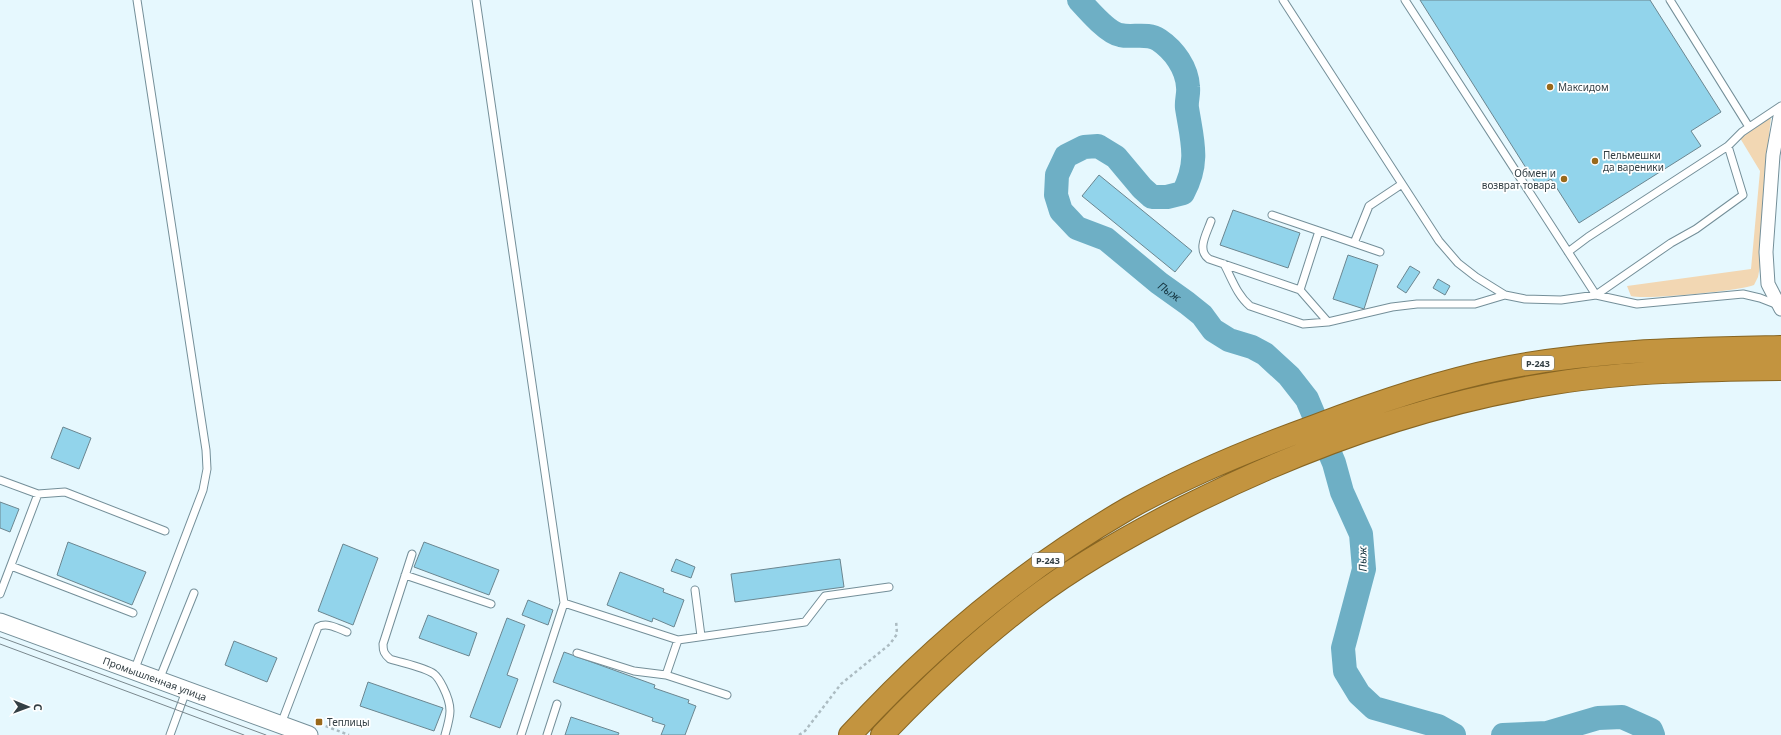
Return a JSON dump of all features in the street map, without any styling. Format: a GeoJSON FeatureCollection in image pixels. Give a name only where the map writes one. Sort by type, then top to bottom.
{"type":"FeatureCollection","features":[{"type":"Feature","properties":{"kind":"highway","name":"Р-243"},"geometry":{"type":"LineString","coordinates":[[850,735],[885,697],[965,623],[1068,545],[1130,508],[1211,467],[1365,407],[1438,384],[1501,369],[1555,360],[1611,354],[1781,347]]}},
{"type":"Feature","properties":{"kind":"highway","name":"Р-243"},"geometry":{"type":"LineString","coordinates":[[882,735],[908,707],[974,646],[1032,599],[1140,530],[1241,478],[1290,458],[1373,428],[1444,406],[1504,392],[1558,382],[1613,376],[1716,370],[1781,369]]}},
{"type":"Feature","properties":{"kind":"street"},"geometry":{"type":"LineString","coordinates":[[1780,307],[1768,284],[1766,252],[1773,155],[1781,111]]}},
{"type":"Feature","properties":{"kind":"street","name":"Промышленная улица"},"geometry":{"type":"LineString","coordinates":[[0,622],[310,735]]}},
{"type":"Feature","properties":{"kind":"lane"},"geometry":{"type":"LineString","coordinates":[[134,671],[204,490],[207,469],[206,450],[137,0]]}},
{"type":"Feature","properties":{"kind":"lane"},"geometry":{"type":"LineString","coordinates":[[476,0],[564,602],[521,735]]}},
{"type":"Feature","properties":{"kind":"lane"},"geometry":{"type":"LineString","coordinates":[[1283,0],[1439,241],[1458,263],[1476,277],[1505,295],[1525,299],[1561,300],[1596,295],[1637,304],[1742,294],[1760,298],[1780,307]]}},
{"type":"Feature","properties":{"kind":"lane"},"geometry":{"type":"LineString","coordinates":[[1670,0],[1749,127]]}},
{"type":"Feature","properties":{"kind":"lane"},"geometry":{"type":"LineString","coordinates":[[1408,1],[1596,295]]}},
{"type":"Feature","properties":{"kind":"lane"},"geometry":{"type":"LineString","coordinates":[[1568,252],[1588,237],[1728,146],[1749,127],[1781,106]]}},
{"type":"Feature","properties":{"kind":"lane"},"geometry":{"type":"LineString","coordinates":[[1596,295],[1671,243],[1696,229],[1743,195],[1728,146]]}},
{"type":"Feature","properties":{"kind":"lane"},"geometry":{"type":"LineString","coordinates":[[1354,243],[1362,219],[1369,206],[1402,184]]}},
{"type":"Feature","properties":{"kind":"lane"},"geometry":{"type":"LineString","coordinates":[[1272,215],[1380,252]]}},
{"type":"Feature","properties":{"kind":"lane"},"geometry":{"type":"LineString","coordinates":[[1210,221],[1202,251],[1204,256],[1300,290],[1328,322]]}},
{"type":"Feature","properties":{"kind":"lane"},"geometry":{"type":"LineString","coordinates":[[1300,290],[1319,231]]}},
{"type":"Feature","properties":{"kind":"lane"},"geometry":{"type":"LineString","coordinates":[[1224,264],[1238,292],[1243,300],[1250,306],[1303,324],[1328,322],[1392,307],[1417,304],[1475,304],[1505,295]]}},
{"type":"Feature","properties":{"kind":"lane"},"geometry":{"type":"LineString","coordinates":[[0,480],[38,494],[65,492],[165,531]]}},
{"type":"Feature","properties":{"kind":"lane"},"geometry":{"type":"LineString","coordinates":[[0,594],[38,494]]}},
{"type":"Feature","properties":{"kind":"lane"},"geometry":{"type":"LineString","coordinates":[[412,554],[383,644],[383,650],[385,655],[390,659],[429,672],[440,680],[451,704],[450,720],[444,735]]}},
{"type":"Feature","properties":{"kind":"lane"},"geometry":{"type":"LineString","coordinates":[[11,566],[133,613]]}},
{"type":"Feature","properties":{"kind":"lane"},"geometry":{"type":"LineString","coordinates":[[405,575],[491,604]]}},
{"type":"Feature","properties":{"kind":"lane"},"geometry":{"type":"LineString","coordinates":[[564,602],[678,640],[805,622],[825,596],[889,587]]}},
{"type":"Feature","properties":{"kind":"lane"},"geometry":{"type":"LineString","coordinates":[[695,590],[701,636]]}},
{"type":"Feature","properties":{"kind":"lane"},"geometry":{"type":"LineString","coordinates":[[159,680],[194,594]]}},
{"type":"Feature","properties":{"kind":"lane"},"geometry":{"type":"LineString","coordinates":[[281,724],[318,627],[322,625],[329,625],[347,632]]}},
{"type":"Feature","properties":{"kind":"lane"},"geometry":{"type":"LineString","coordinates":[[666,675],[678,640]]}},
{"type":"Feature","properties":{"kind":"lane"},"geometry":{"type":"LineString","coordinates":[[577,653],[634,671],[666,675],[727,695]]}},
{"type":"Feature","properties":{"kind":"lane"},"geometry":{"type":"LineString","coordinates":[[170,735],[186,691]]}},
{"type":"Feature","properties":{"kind":"lane"},"geometry":{"type":"LineString","coordinates":[[547,735],[557,704]]}},
{"type":"Feature","properties":{"kind":"path"},"geometry":{"type":"LineString","coordinates":[[799,735],[805,731],[841,684],[890,644],[896,634],[896,620]]}},
{"type":"Feature","properties":{"kind":"shaded area"},"geometry":{"type":"Polygon","coordinates":[[[1771,117],[1763,192],[1760,266],[1758,277],[1754,285],[1731,290],[1692,294],[1654,297],[1631,296],[1627,286],[1751,269],[1760,171],[1740,138],[1771,117]]]}},
{"type":"Feature","properties":{"kind":"building"},"geometry":{"type":"Polygon","coordinates":[[[1420,0],[1650,0],[1721,112],[1691,131],[1701,146],[1579,223],[1551,179],[1538,187],[1420,0]]]}},
{"type":"Feature","properties":{"kind":"building"},"geometry":{"type":"Polygon","coordinates":[[[1099,175],[1192,251],[1175,272],[1082,196],[1099,175]]]}},
{"type":"Feature","properties":{"kind":"building"},"geometry":{"type":"Polygon","coordinates":[[[1233,210],[1300,233],[1288,268],[1220,245],[1233,210]]]}},
{"type":"Feature","properties":{"kind":"building"},"geometry":{"type":"Polygon","coordinates":[[[1348,255],[1378,265],[1364,309],[1333,299],[1348,255]]]}},
{"type":"Feature","properties":{"kind":"building"},"geometry":{"type":"Polygon","coordinates":[[[1410,266],[1420,272],[1406,293],[1397,287],[1410,266]]]}},
{"type":"Feature","properties":{"kind":"building"},"geometry":{"type":"Polygon","coordinates":[[[1438,279],[1450,286],[1445,295],[1433,288],[1438,279]]]}},
{"type":"Feature","properties":{"kind":"building"},"geometry":{"type":"Polygon","coordinates":[[[63,427],[91,438],[79,469],[51,458],[63,427]]]}},
{"type":"Feature","properties":{"kind":"building"},"geometry":{"type":"Polygon","coordinates":[[[0,502],[19,509],[10,532],[0,528],[0,502]]]}},
{"type":"Feature","properties":{"kind":"building"},"geometry":{"type":"Polygon","coordinates":[[[68,542],[146,572],[132,605],[57,575],[68,542]]]}},
{"type":"Feature","properties":{"kind":"building"},"geometry":{"type":"Polygon","coordinates":[[[424,542],[499,570],[489,595],[414,567],[424,542]]]}},
{"type":"Feature","properties":{"kind":"building"},"geometry":{"type":"Polygon","coordinates":[[[343,544],[378,558],[353,625],[318,611],[343,544]]]}},
{"type":"Feature","properties":{"kind":"building"},"geometry":{"type":"Polygon","coordinates":[[[676,559],[695,567],[691,578],[671,571],[676,559]]]}},
{"type":"Feature","properties":{"kind":"building"},"geometry":{"type":"Polygon","coordinates":[[[840,559],[844,587],[735,602],[731,574],[840,559]]]}},
{"type":"Feature","properties":{"kind":"building"},"geometry":{"type":"Polygon","coordinates":[[[620,572],[664,589],[663,592],[684,600],[674,627],[653,618],[652,622],[607,605],[620,572]]]}},
{"type":"Feature","properties":{"kind":"building"},"geometry":{"type":"Polygon","coordinates":[[[528,600],[553,610],[548,625],[522,615],[528,600]]]}},
{"type":"Feature","properties":{"kind":"building"},"geometry":{"type":"Polygon","coordinates":[[[428,615],[477,633],[469,656],[419,638],[428,615]]]}},
{"type":"Feature","properties":{"kind":"building"},"geometry":{"type":"Polygon","coordinates":[[[507,618],[525,625],[507,675],[518,679],[500,728],[470,717],[507,618]]]}},
{"type":"Feature","properties":{"kind":"building"},"geometry":{"type":"Polygon","coordinates":[[[234,641],[277,658],[267,682],[225,665],[234,641]]]}},
{"type":"Feature","properties":{"kind":"building"},"geometry":{"type":"Polygon","coordinates":[[[564,652],[655,685],[654,688],[689,700],[688,703],[696,706],[685,735],[661,735],[665,725],[652,721],[653,718],[553,682],[564,652]]]}},
{"type":"Feature","properties":{"kind":"building"},"geometry":{"type":"Polygon","coordinates":[[[368,682],[443,708],[434,731],[360,706],[368,682]]]}},
{"type":"Feature","properties":{"kind":"building"},"geometry":{"type":"Polygon","coordinates":[[[571,717],[619,733],[618,735],[565,735],[571,717]]]}},
{"type":"Feature","properties":{"kind":"waterway","name":"Пыж"},"geometry":{"type":"LineString","coordinates":[[1079,0],[1098,20],[1115,33],[1125,36],[1150,36],[1165,44],[1175,54],[1182,66],[1187,80],[1187,105],[1193,161],[1192,171],[1183,193],[1167,197],[1152,197],[1142,188],[1116,157],[1098,146],[1084,147],[1066,156],[1057,175],[1056,195],[1061,211],[1077,228],[1106,239],[1159,283],[1202,315],[1213,330],[1229,340],[1252,347],[1265,354],[1289,376],[1307,399],[1334,463],[1342,492],[1361,534],[1364,569],[1343,648],[1345,671],[1359,694],[1374,708],[1438,726],[1454,735]]}},
{"type":"Feature","properties":{"kind":"waterway","name":"Пыж"},"geometry":{"type":"LineString","coordinates":[[1503,735],[1547,733],[1598,718],[1622,717],[1651,730],[1653,735]]}},
{"type":"Feature","properties":{"kind":"tram line"},"geometry":{"type":"LineString","coordinates":[[0,637],[266,735]]}},
{"type":"Feature","properties":{"kind":"tram line"},"geometry":{"type":"LineString","coordinates":[[0,644],[244,735]]}},
{"type":"Feature","properties":{"kind":"place","name":"Максидом"},"geometry":{"type":"Point","coordinates":[1550,87]}},
{"type":"Feature","properties":{"kind":"place","name":"Пельмешки да вареники"},"geometry":{"type":"Point","coordinates":[1595,161]}},
{"type":"Feature","properties":{"kind":"place","name":"Обмен и возврат товара"},"geometry":{"type":"Point","coordinates":[1564,179]}},
{"type":"Feature","properties":{"kind":"place","name":"Теплицы"},"geometry":{"type":"Point","coordinates":[319,722]}}]}
